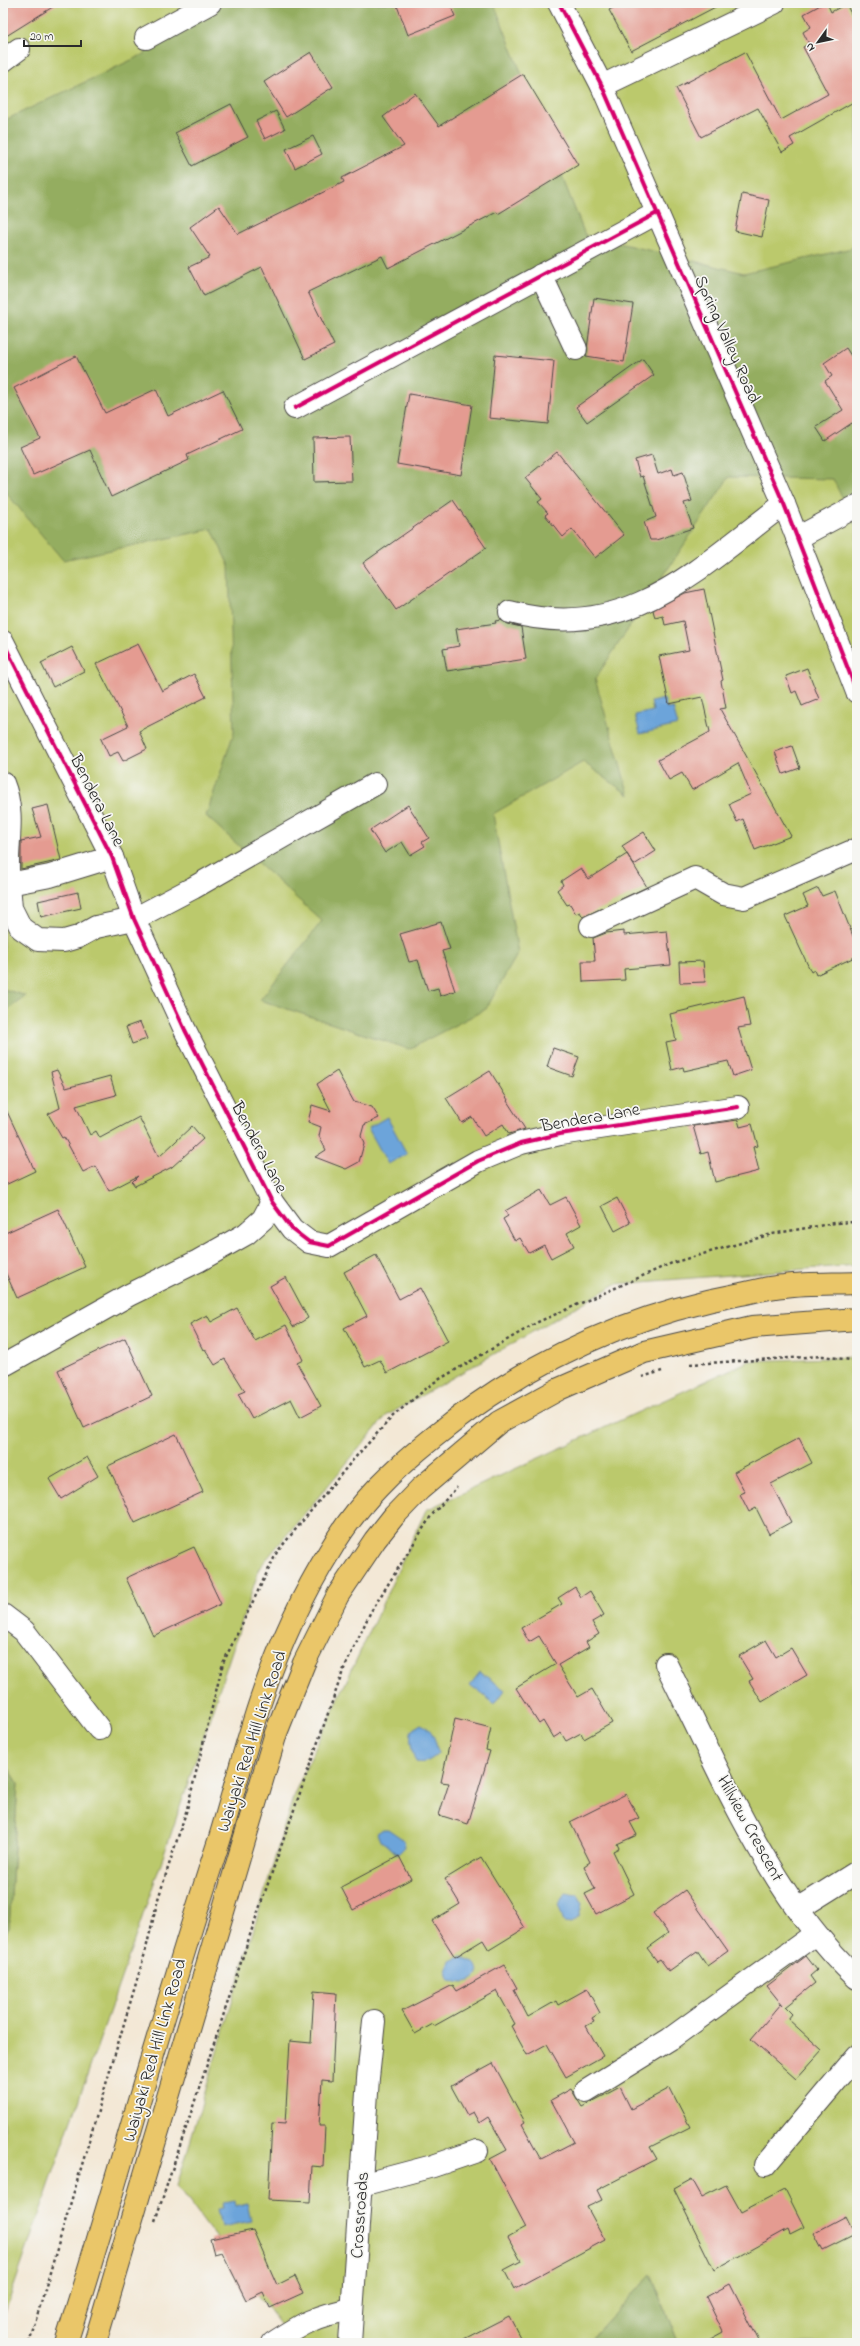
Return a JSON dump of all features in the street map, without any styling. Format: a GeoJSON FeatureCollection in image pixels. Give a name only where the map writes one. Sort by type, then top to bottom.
{"type":"FeatureCollection","features":[{"type":"Feature","properties":{"kind":"main road","name":"Waiyaki Red Hill Link Road"},"geometry":{"type":"LineString","coordinates":[[66,2343],[105,2222],[183,1950],[225,1820],[262,1695],[281,1645],[304,1598],[331,1548],[350,1521],[370,1495],[389,1476],[468,1409],[527,1372],[576,1346],[626,1324],[715,1299],[784,1286],[857,1283]]}},
{"type":"Feature","properties":{"kind":"main road","name":"Waiyaki Red Hill Link Road"},"geometry":{"type":"LineString","coordinates":[[95,2343],[276,1733],[304,1663],[332,1606],[375,1540],[394,1516],[446,1464],[500,1422],[559,1389],[644,1352],[752,1327],[857,1319]]}},
{"type":"Feature","properties":{"kind":"street"},"geometry":{"type":"LineString","coordinates":[[146,38],[210,3]]}},
{"type":"Feature","properties":{"kind":"street","name":"Spring Valley Road"},"geometry":{"type":"LineString","coordinates":[[559,3],[602,86],[784,504],[857,692]]}},
{"type":"Feature","properties":{"kind":"street"},"geometry":{"type":"LineString","coordinates":[[602,86],[774,3]]}},
{"type":"Feature","properties":{"kind":"street"},"geometry":{"type":"LineString","coordinates":[[295,408],[657,213]]}},
{"type":"Feature","properties":{"kind":"street"},"geometry":{"type":"LineString","coordinates":[[541,275],[576,349]]}},
{"type":"Feature","properties":{"kind":"street"},"geometry":{"type":"LineString","coordinates":[[510,612],[532,618],[569,620],[602,617],[624,611],[652,600],[700,567],[784,504]]}},
{"type":"Feature","properties":{"kind":"street"},"geometry":{"type":"LineString","coordinates":[[797,538],[857,506]]}},
{"type":"Feature","properties":{"kind":"street","name":"Bendera Lane"},"geometry":{"type":"LineString","coordinates":[[3,642],[112,857],[134,919],[208,1078],[272,1202],[292,1229],[309,1242],[329,1246],[478,1161],[521,1143],[560,1134],[738,1107]]}},
{"type":"Feature","properties":{"kind":"street"},"geometry":{"type":"LineString","coordinates":[[3,783],[7,793],[10,816],[11,834],[7,868],[11,908],[21,928],[38,940],[64,941],[78,937],[96,927],[134,919],[193,888],[375,784]]}},
{"type":"Feature","properties":{"kind":"street"},"geometry":{"type":"LineString","coordinates":[[591,926],[695,878],[710,885],[723,894],[744,898],[857,849]]}},
{"type":"Feature","properties":{"kind":"street"},"geometry":{"type":"LineString","coordinates":[[9,884],[50,876],[112,857]]}},
{"type":"Feature","properties":{"kind":"street"},"geometry":{"type":"LineString","coordinates":[[4,1363],[129,1294],[198,1261],[246,1234],[263,1219],[272,1202]]}},
{"type":"Feature","properties":{"kind":"street"},"geometry":{"type":"LineString","coordinates":[[3,1615],[24,1631],[100,1729]]}},
{"type":"Feature","properties":{"kind":"street","name":"Hillview Crescent"},"geometry":{"type":"LineString","coordinates":[[666,1664],[762,1856],[815,1934],[836,1959],[857,1978]]}},
{"type":"Feature","properties":{"kind":"street"},"geometry":{"type":"LineString","coordinates":[[798,1909],[857,1872]]}},
{"type":"Feature","properties":{"kind":"street"},"geometry":{"type":"LineString","coordinates":[[586,2091],[670,2039],[815,1934]]}},
{"type":"Feature","properties":{"kind":"street","name":"Crossroads"},"geometry":{"type":"LineString","coordinates":[[350,2343],[367,2086],[374,2021]]}},
{"type":"Feature","properties":{"kind":"street"},"geometry":{"type":"LineString","coordinates":[[765,2165],[857,2056]]}},
{"type":"Feature","properties":{"kind":"street"},"geometry":{"type":"LineString","coordinates":[[361,2185],[433,2166],[477,2151]]}},
{"type":"Feature","properties":{"kind":"street"},"geometry":{"type":"LineString","coordinates":[[273,2343],[306,2321],[323,2314],[352,2309]]}},
{"type":"Feature","properties":{"kind":"path"},"geometry":{"type":"LineString","coordinates":[[29,2343],[145,1953],[158,1899],[187,1809],[223,1663],[277,1552],[352,1461],[393,1416],[433,1383],[538,1322],[672,1263],[772,1234],[835,1223],[857,1222]]}},
{"type":"Feature","properties":{"kind":"path"},"geometry":{"type":"LineString","coordinates":[[688,1364],[823,1356],[857,1361]]}},
{"type":"Feature","properties":{"kind":"path"},"geometry":{"type":"LineString","coordinates":[[638,1378],[667,1369]]}},
{"type":"Feature","properties":{"kind":"path"},"geometry":{"type":"LineString","coordinates":[[154,2224],[256,1918],[343,1671],[370,1613],[427,1523],[462,1482]]}},
{"type":"Feature","properties":{"kind":"green space"},"geometry":{"type":"Polygon","coordinates":[[[3,3],[857,3],[857,1265],[616,1284],[386,1416],[260,1567],[170,1837],[3,2318],[3,1938],[9,1928],[18,1783],[3,1759],[3,1013],[26,996],[3,989],[3,3]]]}},
{"type":"Feature","properties":{"kind":"green space"},"geometry":{"type":"Polygon","coordinates":[[[188,3],[496,3],[495,6],[585,235],[744,273],[852,248],[857,244],[857,529],[833,479],[729,477],[595,679],[629,795],[583,762],[493,814],[518,953],[486,1009],[409,1049],[260,1000],[322,921],[206,816],[234,732],[229,566],[212,529],[63,560],[3,489],[3,121],[144,54],[188,3]]]}},
{"type":"Feature","properties":{"kind":"green space"},"geometry":{"type":"Polygon","coordinates":[[[3,989],[26,996],[3,1013],[3,989]]]}},
{"type":"Feature","properties":{"kind":"green space"},"geometry":{"type":"Polygon","coordinates":[[[857,1357],[857,2343],[678,2343],[651,2275],[587,2343],[294,2343],[177,2186],[294,1794],[426,1510],[749,1361],[857,1357]]]}},
{"type":"Feature","properties":{"kind":"green space"},"geometry":{"type":"Polygon","coordinates":[[[3,1759],[18,1783],[9,1928],[3,1938],[3,1759]]]}},
{"type":"Feature","properties":{"kind":"green space"},"geometry":{"type":"Polygon","coordinates":[[[651,2274],[678,2343],[587,2343],[651,2274]]]}},
{"type":"Feature","properties":{"kind":"water"},"geometry":{"type":"Polygon","coordinates":[[[664,699],[667,709],[673,708],[678,725],[640,734],[635,715],[653,711],[651,702],[664,699]]]}},
{"type":"Feature","properties":{"kind":"water"},"geometry":{"type":"Polygon","coordinates":[[[387,1117],[407,1154],[388,1164],[368,1128],[387,1117]]]}},
{"type":"Feature","properties":{"kind":"water"},"geometry":{"type":"Polygon","coordinates":[[[480,1672],[505,1690],[495,1704],[470,1685],[480,1672]]]}},
{"type":"Feature","properties":{"kind":"water"},"geometry":{"type":"Polygon","coordinates":[[[421,1724],[429,1729],[434,1736],[438,1754],[428,1761],[416,1762],[411,1746],[411,1733],[412,1730],[421,1724]]]}},
{"type":"Feature","properties":{"kind":"water"},"geometry":{"type":"Polygon","coordinates":[[[383,1829],[388,1829],[404,1840],[405,1847],[398,1854],[380,1841],[377,1833],[383,1829]]]}},
{"type":"Feature","properties":{"kind":"water"},"geometry":{"type":"Polygon","coordinates":[[[566,1893],[578,1895],[582,1904],[579,1917],[571,1923],[564,1922],[558,1904],[566,1893]]]}},
{"type":"Feature","properties":{"kind":"water"},"geometry":{"type":"Polygon","coordinates":[[[461,1957],[474,1962],[478,1970],[478,1974],[472,1980],[465,1982],[449,1980],[447,1971],[450,1961],[461,1957]]]}},
{"type":"Feature","properties":{"kind":"water"},"geometry":{"type":"Polygon","coordinates":[[[234,2201],[235,2206],[247,2203],[251,2221],[222,2227],[218,2209],[224,2208],[223,2203],[234,2201]]]}},
{"type":"Feature","properties":{"kind":"building"},"geometry":{"type":"Polygon","coordinates":[[[3,3],[59,3],[3,38],[3,3]]]}},
{"type":"Feature","properties":{"kind":"building"},"geometry":{"type":"Polygon","coordinates":[[[396,3],[449,3],[455,16],[408,35],[396,3]]]}},
{"type":"Feature","properties":{"kind":"building"},"geometry":{"type":"Polygon","coordinates":[[[623,3],[723,3],[631,51],[609,10],[623,3]]]}},
{"type":"Feature","properties":{"kind":"building"},"geometry":{"type":"Polygon","coordinates":[[[824,3],[827,3],[831,12],[846,4],[857,25],[857,100],[790,138],[794,145],[782,152],[758,108],[701,137],[676,88],[745,52],[781,120],[828,94],[803,47],[809,44],[803,32],[811,27],[804,14],[824,3]]]}},
{"type":"Feature","properties":{"kind":"building"},"geometry":{"type":"Polygon","coordinates":[[[311,52],[333,87],[286,117],[264,82],[311,52]]]}},
{"type":"Feature","properties":{"kind":"building"},"geometry":{"type":"Polygon","coordinates":[[[523,74],[578,165],[498,214],[497,212],[388,268],[382,256],[308,292],[334,345],[305,359],[262,267],[204,296],[189,267],[210,257],[190,227],[219,206],[238,234],[344,182],[342,178],[404,146],[383,117],[415,93],[439,126],[523,74]]]}},
{"type":"Feature","properties":{"kind":"building"},"geometry":{"type":"Polygon","coordinates":[[[231,104],[248,137],[192,166],[175,133],[231,104]]]}},
{"type":"Feature","properties":{"kind":"building"},"geometry":{"type":"Polygon","coordinates":[[[276,111],[285,129],[265,139],[256,121],[276,111]]]}},
{"type":"Feature","properties":{"kind":"building"},"geometry":{"type":"Polygon","coordinates":[[[313,136],[322,154],[295,168],[286,149],[313,136]]]}},
{"type":"Feature","properties":{"kind":"building"},"geometry":{"type":"Polygon","coordinates":[[[742,194],[769,200],[762,237],[735,231],[742,194]]]}},
{"type":"Feature","properties":{"kind":"building"},"geometry":{"type":"Polygon","coordinates":[[[594,298],[633,304],[624,362],[586,356],[594,298]]]}},
{"type":"Feature","properties":{"kind":"building"},"geometry":{"type":"Polygon","coordinates":[[[846,348],[857,365],[857,430],[852,423],[825,441],[816,427],[843,410],[825,381],[832,376],[824,363],[846,348]]]}},
{"type":"Feature","properties":{"kind":"building"},"geometry":{"type":"Polygon","coordinates":[[[495,355],[554,361],[548,424],[489,418],[495,355]]]}},
{"type":"Feature","properties":{"kind":"building"},"geometry":{"type":"Polygon","coordinates":[[[76,356],[105,413],[156,389],[168,416],[223,390],[242,429],[187,455],[189,460],[111,497],[90,450],[33,475],[20,447],[40,438],[14,388],[76,356]]]}},
{"type":"Feature","properties":{"kind":"building"},"geometry":{"type":"Polygon","coordinates":[[[643,359],[654,375],[587,422],[576,407],[643,359]]]}},
{"type":"Feature","properties":{"kind":"building"},"geometry":{"type":"Polygon","coordinates":[[[409,394],[472,405],[461,475],[397,464],[409,394]]]}},
{"type":"Feature","properties":{"kind":"building"},"geometry":{"type":"Polygon","coordinates":[[[350,437],[352,481],[314,482],[313,438],[350,437]]]}},
{"type":"Feature","properties":{"kind":"building"},"geometry":{"type":"Polygon","coordinates":[[[557,452],[624,535],[595,558],[572,529],[563,537],[545,515],[548,513],[538,502],[542,499],[525,478],[557,452]]]}},
{"type":"Feature","properties":{"kind":"building"},"geometry":{"type":"Polygon","coordinates":[[[652,455],[658,474],[672,469],[674,475],[683,472],[692,501],[684,503],[693,528],[656,540],[650,540],[644,522],[656,517],[643,476],[640,477],[635,460],[652,455]]]}},
{"type":"Feature","properties":{"kind":"building"},"geometry":{"type":"Polygon","coordinates":[[[453,500],[486,548],[396,610],[363,563],[453,500]]]}},
{"type":"Feature","properties":{"kind":"building"},"geometry":{"type":"Polygon","coordinates":[[[704,589],[723,680],[721,681],[726,708],[720,709],[791,836],[755,850],[743,819],[737,822],[729,804],[751,794],[738,763],[692,790],[682,773],[669,780],[658,760],[710,732],[702,697],[669,704],[659,656],[689,650],[683,621],[665,625],[663,616],[655,618],[653,610],[685,593],[704,589]]]}},
{"type":"Feature","properties":{"kind":"building"},"geometry":{"type":"Polygon","coordinates":[[[501,620],[508,624],[521,627],[526,659],[447,671],[443,649],[459,646],[456,629],[496,623],[495,621],[501,620]]]}},
{"type":"Feature","properties":{"kind":"building"},"geometry":{"type":"Polygon","coordinates":[[[138,644],[162,691],[194,674],[206,697],[139,731],[147,749],[123,761],[118,752],[109,756],[101,739],[128,726],[96,664],[138,644]]]}},
{"type":"Feature","properties":{"kind":"building"},"geometry":{"type":"Polygon","coordinates":[[[72,647],[84,671],[53,687],[41,663],[72,647]]]}},
{"type":"Feature","properties":{"kind":"building"},"geometry":{"type":"Polygon","coordinates":[[[807,668],[819,699],[802,706],[796,691],[792,693],[786,676],[807,668]]]}},
{"type":"Feature","properties":{"kind":"building"},"geometry":{"type":"Polygon","coordinates":[[[792,746],[800,768],[783,774],[775,752],[792,746]]]}},
{"type":"Feature","properties":{"kind":"building"},"geometry":{"type":"Polygon","coordinates":[[[48,805],[61,860],[21,869],[21,841],[41,837],[32,809],[48,805]]]}},
{"type":"Feature","properties":{"kind":"building"},"geometry":{"type":"Polygon","coordinates":[[[408,805],[429,838],[422,842],[425,846],[410,855],[402,842],[385,853],[370,830],[408,805]]]}},
{"type":"Feature","properties":{"kind":"building"},"geometry":{"type":"Polygon","coordinates":[[[644,832],[656,851],[634,865],[622,846],[644,832]]]}},
{"type":"Feature","properties":{"kind":"building"},"geometry":{"type":"Polygon","coordinates":[[[627,854],[647,887],[583,917],[580,912],[576,914],[570,904],[567,905],[557,890],[563,885],[561,881],[581,868],[588,879],[627,854]]]}},
{"type":"Feature","properties":{"kind":"building"},"geometry":{"type":"Polygon","coordinates":[[[818,888],[822,896],[835,891],[857,946],[857,956],[816,975],[814,970],[811,972],[785,916],[808,906],[803,895],[818,888]]]}},
{"type":"Feature","properties":{"kind":"building"},"geometry":{"type":"Polygon","coordinates":[[[78,892],[81,908],[41,917],[38,901],[78,892]]]}},
{"type":"Feature","properties":{"kind":"building"},"geometry":{"type":"Polygon","coordinates":[[[441,922],[450,949],[442,951],[455,991],[440,996],[438,988],[428,991],[418,960],[409,962],[400,934],[441,922]]]}},
{"type":"Feature","properties":{"kind":"building"},"geometry":{"type":"Polygon","coordinates":[[[624,931],[624,935],[667,931],[671,965],[624,969],[625,980],[583,982],[582,961],[595,961],[593,938],[606,933],[624,931]]]}},
{"type":"Feature","properties":{"kind":"building"},"geometry":{"type":"Polygon","coordinates":[[[703,961],[705,982],[680,983],[679,962],[703,961]]]}},
{"type":"Feature","properties":{"kind":"building"},"geometry":{"type":"Polygon","coordinates":[[[744,996],[750,1026],[738,1028],[751,1070],[733,1076],[728,1061],[684,1071],[683,1067],[672,1070],[666,1042],[676,1040],[670,1014],[744,996]]]}},
{"type":"Feature","properties":{"kind":"building"},"geometry":{"type":"Polygon","coordinates":[[[140,1022],[147,1039],[132,1044],[126,1027],[140,1022]]]}},
{"type":"Feature","properties":{"kind":"building"},"geometry":{"type":"Polygon","coordinates":[[[553,1048],[579,1057],[572,1076],[547,1067],[553,1048]]]}},
{"type":"Feature","properties":{"kind":"building"},"geometry":{"type":"Polygon","coordinates":[[[57,1070],[66,1088],[110,1076],[116,1095],[76,1106],[90,1135],[96,1131],[100,1138],[139,1117],[159,1157],[192,1126],[203,1139],[172,1167],[135,1186],[132,1182],[138,1176],[109,1191],[95,1166],[83,1172],[64,1137],[62,1138],[48,1114],[60,1108],[51,1072],[57,1070]]]}},
{"type":"Feature","properties":{"kind":"building"},"geometry":{"type":"Polygon","coordinates":[[[337,1071],[354,1102],[372,1107],[379,1118],[364,1125],[361,1136],[364,1144],[359,1162],[346,1169],[315,1157],[326,1150],[319,1136],[321,1127],[308,1122],[312,1105],[331,1111],[317,1084],[337,1071]]]}},
{"type":"Feature","properties":{"kind":"building"},"geometry":{"type":"Polygon","coordinates":[[[490,1071],[525,1129],[509,1134],[503,1124],[484,1136],[472,1117],[462,1123],[446,1098],[490,1071]]]}},
{"type":"Feature","properties":{"kind":"building"},"geometry":{"type":"Polygon","coordinates":[[[3,1103],[35,1171],[3,1186],[3,1103]]]}},
{"type":"Feature","properties":{"kind":"building"},"geometry":{"type":"Polygon","coordinates":[[[738,1120],[740,1127],[752,1124],[758,1146],[753,1147],[759,1171],[715,1182],[708,1152],[701,1154],[693,1126],[738,1120]]]}},
{"type":"Feature","properties":{"kind":"building"},"geometry":{"type":"Polygon","coordinates":[[[541,1190],[550,1205],[566,1197],[581,1225],[567,1233],[574,1246],[551,1258],[544,1245],[529,1253],[520,1238],[515,1241],[503,1219],[508,1216],[505,1211],[541,1190]]]}},
{"type":"Feature","properties":{"kind":"building"},"geometry":{"type":"Polygon","coordinates":[[[617,1198],[630,1223],[615,1231],[602,1206],[617,1198]]]}},
{"type":"Feature","properties":{"kind":"building"},"geometry":{"type":"Polygon","coordinates":[[[58,1209],[85,1267],[17,1298],[3,1267],[3,1234],[58,1209]]]}},
{"type":"Feature","properties":{"kind":"building"},"geometry":{"type":"Polygon","coordinates":[[[376,1255],[399,1299],[420,1288],[448,1341],[387,1373],[380,1360],[365,1367],[344,1328],[367,1316],[344,1272],[376,1255]]]}},
{"type":"Feature","properties":{"kind":"building"},"geometry":{"type":"Polygon","coordinates":[[[286,1277],[308,1318],[293,1327],[270,1286],[286,1277]]]}},
{"type":"Feature","properties":{"kind":"building"},"geometry":{"type":"Polygon","coordinates":[[[237,1308],[255,1341],[286,1325],[303,1360],[297,1363],[321,1406],[300,1417],[291,1399],[252,1419],[238,1394],[245,1391],[225,1359],[215,1365],[205,1349],[203,1350],[190,1324],[207,1315],[211,1322],[237,1308]]]}},
{"type":"Feature","properties":{"kind":"building"},"geometry":{"type":"Polygon","coordinates":[[[125,1338],[152,1396],[84,1428],[58,1370],[125,1338]]]}},
{"type":"Feature","properties":{"kind":"building"},"geometry":{"type":"Polygon","coordinates":[[[176,1434],[203,1492],[135,1523],[108,1466],[176,1434]]]}},
{"type":"Feature","properties":{"kind":"building"},"geometry":{"type":"Polygon","coordinates":[[[799,1438],[812,1463],[771,1484],[791,1522],[769,1534],[756,1508],[749,1512],[740,1494],[745,1492],[734,1472],[799,1438]]]}},
{"type":"Feature","properties":{"kind":"building"},"geometry":{"type":"Polygon","coordinates":[[[87,1457],[98,1476],[61,1499],[49,1479],[87,1457]]]}},
{"type":"Feature","properties":{"kind":"building"},"geometry":{"type":"Polygon","coordinates":[[[194,1547],[221,1604],[153,1636],[126,1578],[194,1547]]]}},
{"type":"Feature","properties":{"kind":"building"},"geometry":{"type":"Polygon","coordinates":[[[575,1587],[581,1597],[590,1591],[604,1615],[592,1622],[599,1634],[586,1642],[589,1647],[558,1665],[578,1697],[592,1689],[612,1723],[584,1739],[581,1733],[566,1741],[561,1733],[553,1738],[543,1721],[539,1724],[516,1688],[556,1664],[539,1636],[529,1642],[521,1628],[562,1604],[558,1598],[575,1587]]]}},
{"type":"Feature","properties":{"kind":"building"},"geometry":{"type":"Polygon","coordinates":[[[766,1640],[776,1657],[791,1648],[807,1675],[762,1702],[749,1681],[753,1679],[739,1656],[766,1640]]]}},
{"type":"Feature","properties":{"kind":"building"},"geometry":{"type":"Polygon","coordinates":[[[455,1719],[491,1728],[486,1750],[490,1751],[468,1824],[439,1815],[449,1783],[441,1782],[455,1719]]]}},
{"type":"Feature","properties":{"kind":"building"},"geometry":{"type":"Polygon","coordinates":[[[626,1794],[639,1818],[630,1822],[637,1835],[617,1844],[619,1848],[613,1851],[634,1894],[596,1914],[585,1894],[595,1889],[584,1866],[590,1862],[570,1822],[626,1794]]]}},
{"type":"Feature","properties":{"kind":"building"},"geometry":{"type":"Polygon","coordinates":[[[399,1856],[411,1879],[353,1910],[341,1887],[399,1856]]]}},
{"type":"Feature","properties":{"kind":"building"},"geometry":{"type":"Polygon","coordinates":[[[481,1857],[525,1928],[489,1950],[483,1940],[455,1957],[432,1921],[460,1904],[445,1879],[481,1857]]]}},
{"type":"Feature","properties":{"kind":"building"},"geometry":{"type":"Polygon","coordinates":[[[685,1890],[728,1951],[707,1966],[697,1951],[669,1971],[660,1959],[657,1961],[647,1948],[668,1933],[653,1913],[685,1890]]]}},
{"type":"Feature","properties":{"kind":"building"},"geometry":{"type":"Polygon","coordinates":[[[806,1956],[817,1970],[810,1976],[815,1983],[785,2007],[792,2014],[788,2019],[822,2050],[796,2079],[751,2039],[781,2004],[783,2006],[767,1986],[806,1956]]]}},
{"type":"Feature","properties":{"kind":"building"},"geometry":{"type":"Polygon","coordinates":[[[504,1965],[517,1988],[514,1990],[528,2017],[556,2001],[558,2005],[587,1989],[600,2013],[592,2018],[594,2022],[586,2026],[603,2056],[566,2077],[547,2044],[527,2055],[511,2026],[515,2024],[497,1991],[434,2026],[433,2024],[415,2034],[402,2011],[453,1985],[457,1991],[504,1965]]]}},
{"type":"Feature","properties":{"kind":"building"},"geometry":{"type":"Polygon","coordinates":[[[314,1991],[336,1993],[332,2081],[322,2080],[319,2126],[325,2126],[323,2167],[312,2166],[310,2202],[268,2200],[272,2123],[285,2124],[290,2041],[311,2043],[314,1991]]]}},
{"type":"Feature","properties":{"kind":"building"},"geometry":{"type":"Polygon","coordinates":[[[493,2063],[525,2122],[522,2124],[541,2159],[574,2142],[551,2100],[571,2089],[582,2107],[620,2087],[631,2109],[670,2088],[690,2127],[650,2147],[657,2159],[597,2190],[602,2200],[587,2207],[605,2240],[514,2289],[504,2270],[521,2261],[508,2237],[526,2227],[490,2159],[507,2150],[488,2117],[479,2123],[473,2112],[467,2115],[451,2086],[493,2063]]]}},
{"type":"Feature","properties":{"kind":"building"},"geometry":{"type":"Polygon","coordinates":[[[692,2179],[702,2197],[726,2185],[741,2212],[785,2189],[804,2227],[790,2234],[788,2229],[714,2270],[674,2189],[692,2179]]]}},
{"type":"Feature","properties":{"kind":"building"},"geometry":{"type":"Polygon","coordinates":[[[846,2216],[855,2234],[823,2250],[814,2233],[846,2216]]]}},
{"type":"Feature","properties":{"kind":"building"},"geometry":{"type":"Polygon","coordinates":[[[253,2230],[277,2285],[295,2276],[303,2293],[270,2308],[263,2292],[246,2300],[222,2252],[214,2254],[210,2239],[253,2230]]]}},
{"type":"Feature","properties":{"kind":"building"},"geometry":{"type":"Polygon","coordinates":[[[730,2284],[760,2343],[703,2343],[723,2332],[706,2297],[730,2284]]]}},
{"type":"Feature","properties":{"kind":"building"},"geometry":{"type":"Polygon","coordinates":[[[509,2316],[523,2343],[456,2343],[509,2316]]]}},
{"type":"Feature","properties":{"kind":"cycle path"},"geometry":{"type":"LineString","coordinates":[[559,3],[602,86],[784,504],[857,692]]}},
{"type":"Feature","properties":{"kind":"cycle path"},"geometry":{"type":"LineString","coordinates":[[295,408],[657,213]]}},
{"type":"Feature","properties":{"kind":"cycle path"},"geometry":{"type":"LineString","coordinates":[[3,642],[112,857],[134,919],[185,1030],[272,1202],[292,1229],[309,1242],[329,1246],[478,1161],[521,1143],[560,1134],[738,1107]]}}]}
